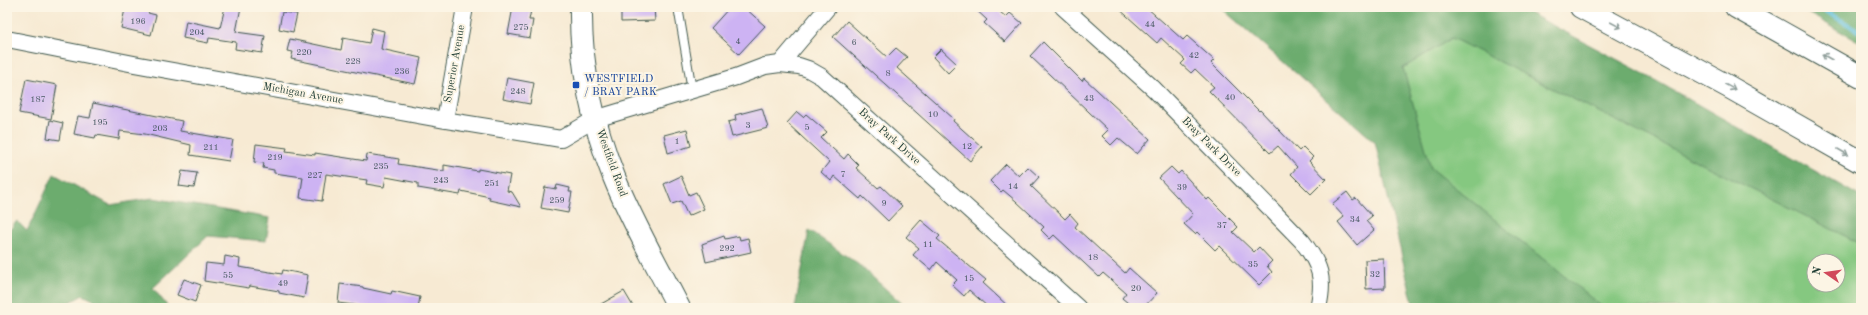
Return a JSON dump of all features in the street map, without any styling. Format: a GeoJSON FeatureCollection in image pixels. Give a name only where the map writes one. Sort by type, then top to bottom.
{"type":"FeatureCollection","features":[{"type":"Feature","properties":{"kind":"main road","name":"Westfield Road"},"geometry":{"type":"LineString","coordinates":[[581,7],[584,62],[595,119],[604,150],[617,184],[679,308]]}},
{"type":"Feature","properties":{"kind":"main road"},"geometry":{"type":"LineString","coordinates":[[1581,7],[1730,87],[1861,162]]}},
{"type":"Feature","properties":{"kind":"main road"},"geometry":{"type":"LineString","coordinates":[[1736,7],[1861,77]]}},
{"type":"Feature","properties":{"kind":"street","name":"Superior Avenue"},"geometry":{"type":"LineString","coordinates":[[445,120],[465,7]]}},
{"type":"Feature","properties":{"kind":"street"},"geometry":{"type":"LineString","coordinates":[[780,64],[828,7]]}},
{"type":"Feature","properties":{"kind":"street","name":"Bray Park Drive"},"geometry":{"type":"LineString","coordinates":[[1063,7],[1154,89],[1302,241],[1317,262],[1320,272],[1321,292],[1318,308]]}},
{"type":"Feature","properties":{"kind":"street","name":"Michigan Avenue"},"geometry":{"type":"LineString","coordinates":[[7,39],[134,64],[445,120],[561,139],[595,119]]}},
{"type":"Feature","properties":{"kind":"street","name":"Bray Park Drive"},"geometry":{"type":"LineString","coordinates":[[595,119],[736,77],[765,66],[780,64],[808,69],[822,77],[1078,308]]}},
{"type":"Feature","properties":{"kind":"lane"},"geometry":{"type":"LineString","coordinates":[[678,7],[692,90]]}},
{"type":"Feature","properties":{"kind":"green space"},"geometry":{"type":"Polygon","coordinates":[[[1220,7],[1518,7],[1637,70],[1861,197],[1861,244],[1452,38],[1403,68],[1431,168],[1601,306],[1607,308],[1414,308],[1375,142],[1220,7]]]}},
{"type":"Feature","properties":{"kind":"green space"},"geometry":{"type":"Polygon","coordinates":[[[1797,7],[1861,7],[1861,43],[1797,7]]]}},
{"type":"Feature","properties":{"kind":"green space"},"geometry":{"type":"Polygon","coordinates":[[[1452,38],[1861,244],[1861,308],[1607,308],[1601,306],[1431,168],[1403,68],[1452,38]]]}},
{"type":"Feature","properties":{"kind":"green space"},"geometry":{"type":"Polygon","coordinates":[[[54,174],[110,205],[153,198],[270,218],[266,241],[208,236],[153,288],[169,308],[110,308],[83,295],[60,308],[7,308],[7,233],[17,221],[27,231],[54,174]]]}},
{"type":"Feature","properties":{"kind":"green space"},"geometry":{"type":"Polygon","coordinates":[[[809,230],[859,265],[907,308],[795,308],[809,230]]]}},
{"type":"Feature","properties":{"kind":"building"},"geometry":{"type":"Polygon","coordinates":[[[130,7],[149,10],[148,13],[156,15],[151,35],[121,28],[125,9],[129,10],[130,7]]]}},
{"type":"Feature","properties":{"kind":"building"},"geometry":{"type":"Polygon","coordinates":[[[225,7],[241,7],[236,32],[265,36],[262,53],[235,49],[236,42],[209,38],[208,43],[183,38],[186,21],[220,28],[225,7]]]}},
{"type":"Feature","properties":{"kind":"building"},"geometry":{"type":"Polygon","coordinates":[[[513,7],[531,10],[529,20],[533,20],[530,38],[508,34],[513,7]]]}},
{"type":"Feature","properties":{"kind":"building"},"geometry":{"type":"Polygon","coordinates":[[[621,7],[654,7],[655,21],[621,22],[621,7]]]}},
{"type":"Feature","properties":{"kind":"building"},"geometry":{"type":"Polygon","coordinates":[[[730,7],[744,7],[765,26],[739,54],[711,28],[730,7]]]}},
{"type":"Feature","properties":{"kind":"building"},"geometry":{"type":"Polygon","coordinates":[[[973,7],[994,7],[1006,17],[1010,13],[1022,23],[1005,42],[984,23],[987,20],[973,7]]]}},
{"type":"Feature","properties":{"kind":"building"},"geometry":{"type":"Polygon","coordinates":[[[1117,7],[1146,7],[1183,40],[1187,36],[1214,60],[1211,63],[1259,111],[1260,110],[1299,151],[1303,147],[1313,157],[1309,161],[1326,179],[1311,194],[1291,174],[1297,167],[1278,146],[1270,153],[1209,91],[1214,87],[1195,69],[1191,73],[1181,64],[1185,60],[1161,38],[1157,43],[1117,7]]]}},
{"type":"Feature","properties":{"kind":"building"},"geometry":{"type":"Polygon","coordinates":[[[282,12],[297,14],[293,32],[279,29],[282,12]]]}},
{"type":"Feature","properties":{"kind":"building"},"geometry":{"type":"Polygon","coordinates":[[[847,21],[887,57],[896,48],[907,57],[897,68],[954,119],[953,121],[982,147],[970,161],[833,37],[847,21]]]}},
{"type":"Feature","properties":{"kind":"building"},"geometry":{"type":"Polygon","coordinates":[[[372,28],[384,31],[381,49],[421,58],[415,84],[291,59],[293,52],[287,51],[290,39],[341,50],[343,38],[369,43],[372,28]]]}},
{"type":"Feature","properties":{"kind":"building"},"geometry":{"type":"Polygon","coordinates":[[[1043,42],[1082,81],[1084,78],[1150,139],[1137,154],[1118,138],[1111,145],[1102,136],[1108,130],[1030,56],[1043,42]]]}},
{"type":"Feature","properties":{"kind":"building"},"geometry":{"type":"Polygon","coordinates":[[[941,49],[957,64],[948,73],[933,57],[941,49]]]}},
{"type":"Feature","properties":{"kind":"building"},"geometry":{"type":"Polygon","coordinates":[[[507,78],[534,83],[530,104],[503,99],[507,78]]]}},
{"type":"Feature","properties":{"kind":"building"},"geometry":{"type":"Polygon","coordinates":[[[26,79],[57,85],[51,119],[19,113],[26,79]]]}},
{"type":"Feature","properties":{"kind":"building"},"geometry":{"type":"Polygon","coordinates":[[[93,103],[182,121],[180,131],[233,140],[229,161],[190,155],[191,145],[145,134],[120,131],[119,139],[96,135],[95,138],[74,134],[78,116],[90,118],[93,103]]]}},
{"type":"Feature","properties":{"kind":"building"},"geometry":{"type":"Polygon","coordinates":[[[762,108],[768,128],[732,137],[728,122],[736,120],[735,115],[762,108]]]}},
{"type":"Feature","properties":{"kind":"building"},"geometry":{"type":"Polygon","coordinates":[[[797,112],[803,117],[806,114],[827,132],[821,138],[844,159],[848,154],[859,165],[856,168],[878,188],[881,186],[902,206],[888,221],[862,196],[860,199],[834,176],[831,181],[821,172],[829,162],[787,123],[797,112]]]}},
{"type":"Feature","properties":{"kind":"building"},"geometry":{"type":"Polygon","coordinates":[[[50,120],[63,123],[60,140],[47,138],[50,120]]]}},
{"type":"Feature","properties":{"kind":"building"},"geometry":{"type":"Polygon","coordinates":[[[687,129],[691,146],[668,153],[664,135],[687,129]]]}},
{"type":"Feature","properties":{"kind":"building"},"geometry":{"type":"Polygon","coordinates":[[[256,144],[287,148],[286,151],[315,155],[315,153],[366,161],[367,154],[399,159],[398,164],[444,171],[444,165],[510,175],[507,191],[512,192],[521,207],[489,200],[490,197],[461,191],[460,195],[418,188],[418,183],[386,177],[384,187],[366,184],[367,180],[326,174],[322,201],[300,198],[303,177],[274,173],[274,170],[263,168],[264,163],[254,162],[256,144]]]}},
{"type":"Feature","properties":{"kind":"building"},"geometry":{"type":"Polygon","coordinates":[[[1006,164],[1019,176],[1028,167],[1039,177],[1031,186],[1065,219],[1070,214],[1078,223],[1075,227],[1125,273],[1129,268],[1157,293],[1143,308],[1134,308],[1122,298],[1126,293],[1103,273],[1099,277],[1054,235],[1050,239],[1041,230],[1044,227],[1016,201],[1003,190],[1001,192],[990,181],[1006,164]]]}},
{"type":"Feature","properties":{"kind":"building"},"geometry":{"type":"Polygon","coordinates":[[[1171,167],[1178,174],[1181,171],[1207,200],[1209,198],[1238,227],[1233,232],[1254,252],[1259,247],[1272,261],[1267,266],[1272,272],[1259,285],[1219,246],[1215,250],[1197,232],[1195,234],[1184,224],[1193,214],[1159,178],[1171,167]]]}},
{"type":"Feature","properties":{"kind":"building"},"geometry":{"type":"Polygon","coordinates":[[[182,171],[197,173],[194,188],[179,186],[182,171]]]}},
{"type":"Feature","properties":{"kind":"building"},"geometry":{"type":"Polygon","coordinates":[[[681,176],[689,195],[696,192],[704,209],[688,216],[681,201],[672,204],[664,184],[681,176]]]}},
{"type":"Feature","properties":{"kind":"building"},"geometry":{"type":"Polygon","coordinates":[[[557,185],[570,188],[569,192],[572,192],[568,213],[541,208],[545,187],[556,189],[557,185]]]}},
{"type":"Feature","properties":{"kind":"building"},"geometry":{"type":"Polygon","coordinates":[[[1347,192],[1353,200],[1356,198],[1372,216],[1366,221],[1374,230],[1357,245],[1338,222],[1344,217],[1332,204],[1347,192]]]}},
{"type":"Feature","properties":{"kind":"building"},"geometry":{"type":"Polygon","coordinates":[[[921,220],[940,236],[937,239],[986,280],[983,283],[1010,308],[989,308],[969,290],[964,296],[952,285],[957,280],[937,262],[931,270],[913,255],[919,248],[906,237],[921,220]]]}},
{"type":"Feature","properties":{"kind":"building"},"geometry":{"type":"Polygon","coordinates":[[[724,236],[725,239],[739,236],[740,240],[748,238],[751,252],[706,262],[702,244],[724,236]]]}},
{"type":"Feature","properties":{"kind":"building"},"geometry":{"type":"Polygon","coordinates":[[[225,256],[240,259],[239,267],[282,274],[283,270],[308,275],[304,298],[279,293],[279,291],[250,286],[249,288],[204,281],[206,263],[224,265],[225,256]]]}},
{"type":"Feature","properties":{"kind":"building"},"geometry":{"type":"Polygon","coordinates":[[[1384,259],[1385,288],[1366,289],[1365,260],[1384,259]]]}},
{"type":"Feature","properties":{"kind":"building"},"geometry":{"type":"Polygon","coordinates":[[[184,279],[201,285],[195,302],[177,295],[184,279]]]}},
{"type":"Feature","properties":{"kind":"building"},"geometry":{"type":"Polygon","coordinates":[[[340,284],[363,287],[391,294],[392,291],[420,297],[418,308],[377,308],[338,303],[340,284]]]}},
{"type":"Feature","properties":{"kind":"building"},"geometry":{"type":"Polygon","coordinates":[[[624,291],[634,308],[594,308],[624,291]]]}},
{"type":"Feature","properties":{"kind":"waterway"},"geometry":{"type":"LineString","coordinates":[[1818,7],[1861,32]]}},
{"type":"Feature","properties":{"kind":"place","name":"WESTFIELD / BRAY PARK"},"geometry":{"type":"Point","coordinates":[576,85]}}]}
